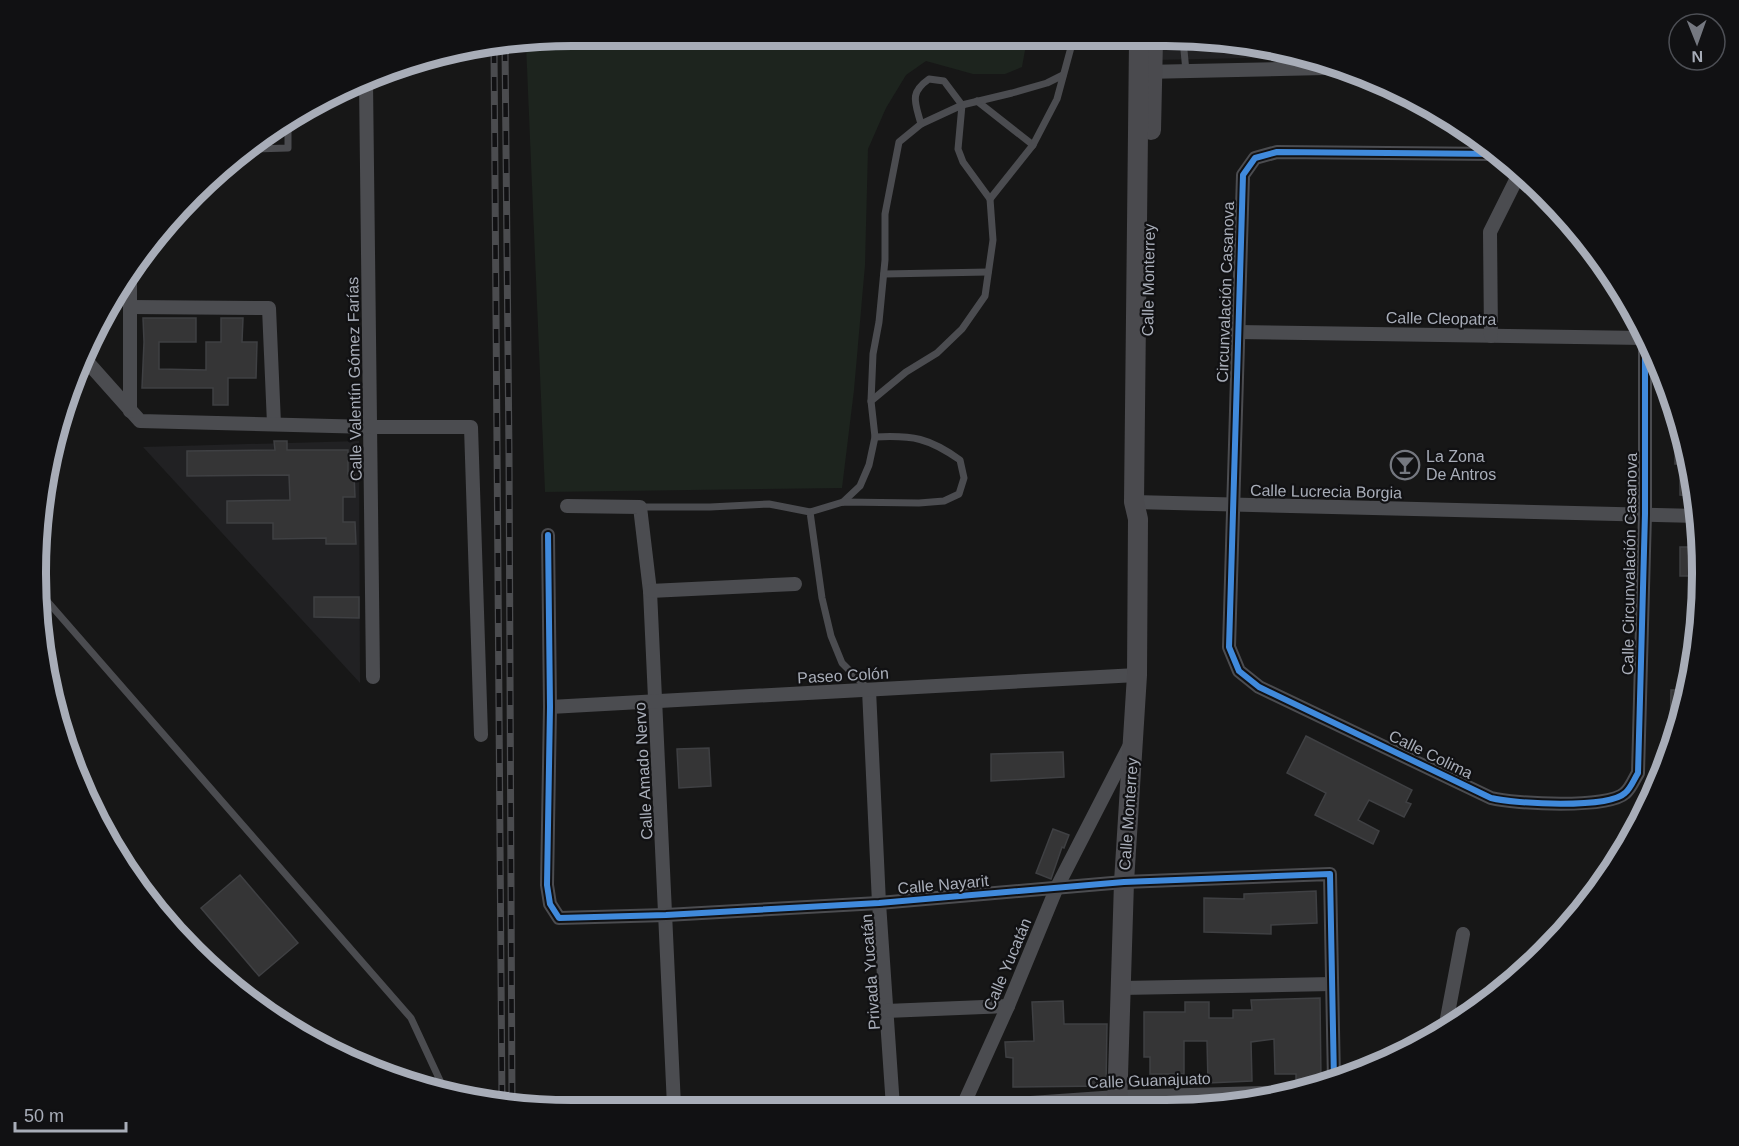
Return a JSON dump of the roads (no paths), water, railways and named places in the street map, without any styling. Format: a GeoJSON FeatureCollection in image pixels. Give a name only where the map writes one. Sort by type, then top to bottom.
{"type":"FeatureCollection","features":[{"type":"Feature","properties":{"kind":"street","name":"Calle Monterrey"},"geometry":{"type":"LineString","coordinates":[[1117,1100],[1124,882],[1137,675],[1145,72],[1140,46]]}},
{"type":"Feature","properties":{"kind":"street","name":"Calle Monterrey"},"geometry":{"type":"LineString","coordinates":[[1145,72],[1152,46]]}},
{"type":"Feature","properties":{"kind":"street"},"geometry":{"type":"LineString","coordinates":[[1145,72],[1316,68]]}},
{"type":"Feature","properties":{"kind":"street","name":"Calle Valentín Gómez Farías"},"geometry":{"type":"LineString","coordinates":[[366,90],[373,677]]}},
{"type":"Feature","properties":{"kind":"street","name":"Circunvalación Casanova"},"geometry":{"type":"LineString","coordinates":[[1239,671],[1228,647],[1243,175],[1255,158],[1277,152],[1485,154]]}},
{"type":"Feature","properties":{"kind":"street"},"geometry":{"type":"LineString","coordinates":[[1491,336],[1490,232],[1516,180]]}},
{"type":"Feature","properties":{"kind":"street"},"geometry":{"type":"LineString","coordinates":[[130,288],[135,416]]}},
{"type":"Feature","properties":{"kind":"street"},"geometry":{"type":"LineString","coordinates":[[130,307],[268,308],[274,424]]}},
{"type":"Feature","properties":{"kind":"street","name":"Calle Cleopatra"},"geometry":{"type":"LineString","coordinates":[[1237,332],[1491,336],[1635,335]]}},
{"type":"Feature","properties":{"kind":"street","name":"Calle Circunvalación Casanova"},"geometry":{"type":"LineString","coordinates":[[1625,794],[1638,773],[1645,356]]}},
{"type":"Feature","properties":{"kind":"street"},"geometry":{"type":"LineString","coordinates":[[90,365],[135,416],[274,424],[471,427],[481,735]]}},
{"type":"Feature","properties":{"kind":"street"},"geometry":{"type":"LineString","coordinates":[[567,506],[640,507]]}},
{"type":"Feature","properties":{"kind":"street","name":"Calle Lucrecia Borgia"},"geometry":{"type":"LineString","coordinates":[[1138,507],[1232,506],[1689,516]]}},
{"type":"Feature","properties":{"kind":"street","name":"Calle Amado Nervo"},"geometry":{"type":"LineString","coordinates":[[640,507],[650,591],[674,1100]]}},
{"type":"Feature","properties":{"kind":"street"},"geometry":{"type":"LineString","coordinates":[[548,535],[550,707]]}},
{"type":"Feature","properties":{"kind":"street"},"geometry":{"type":"LineString","coordinates":[[650,591],[795,584]]}},
{"type":"Feature","properties":{"kind":"street","name":"Calle Colima"},"geometry":{"type":"LineString","coordinates":[[1239,671],[1259,687],[1491,798],[1510,803],[1602,802],[1625,794]]}},
{"type":"Feature","properties":{"kind":"street","name":"Paseo Colón"},"geometry":{"type":"LineString","coordinates":[[550,707],[1137,675]]}},
{"type":"Feature","properties":{"kind":"street","name":"Privada Yucatán"},"geometry":{"type":"LineString","coordinates":[[869,690],[879,903],[892,1100]]}},
{"type":"Feature","properties":{"kind":"street","name":"Calle Nayarit"},"geometry":{"type":"LineString","coordinates":[[550,707],[548,885],[550,904],[558,918],[666,915],[879,903],[1124,882],[1330,874],[1332,984]]}},
{"type":"Feature","properties":{"kind":"street","name":"Calle Yucatán"},"geometry":{"type":"LineString","coordinates":[[965,1100],[1008,1006],[1057,887],[1133,738]]}},
{"type":"Feature","properties":{"kind":"street"},"geometry":{"type":"LineString","coordinates":[[1447,1018],[1463,934]]}},
{"type":"Feature","properties":{"kind":"street"},"geometry":{"type":"LineString","coordinates":[[1121,988],[1332,984],[1334,1072]]}},
{"type":"Feature","properties":{"kind":"street"},"geometry":{"type":"LineString","coordinates":[[886,1011],[1008,1006]]}},
{"type":"Feature","properties":{"kind":"street","name":"Calle Guanajuato"},"geometry":{"type":"LineString","coordinates":[[1154,1100],[1214,1097]]}},
{"type":"Feature","properties":{"kind":"lane"},"geometry":{"type":"LineString","coordinates":[[990,199],[1033,145],[1058,99],[1071,46]]}},
{"type":"Feature","properties":{"kind":"lane"},"geometry":{"type":"LineString","coordinates":[[1184,47],[1186,71]]}},
{"type":"Feature","properties":{"kind":"lane"},"geometry":{"type":"LineString","coordinates":[[843,502],[860,486],[875,437],[871,401],[873,354],[884,274],[885,213],[899,142],[921,124],[962,105],[1047,83],[1063,75]]}},
{"type":"Feature","properties":{"kind":"lane"},"geometry":{"type":"LineString","coordinates":[[871,401],[906,372],[937,352],[962,329],[985,296],[993,240],[990,199],[963,162],[957,149],[962,105],[944,81],[929,79],[918,87],[914,99],[921,124]]}},
{"type":"Feature","properties":{"kind":"lane"},"geometry":{"type":"LineString","coordinates":[[977,101],[1033,145]]}},
{"type":"Feature","properties":{"kind":"lane"},"geometry":{"type":"LineString","coordinates":[[261,149],[288,148],[288,130]]}},
{"type":"Feature","properties":{"kind":"lane"},"geometry":{"type":"LineString","coordinates":[[884,274],[988,272]]}},
{"type":"Feature","properties":{"kind":"lane"},"geometry":{"type":"LineString","coordinates":[[640,507],[769,504],[810,512],[843,502],[919,503],[944,501],[959,494],[964,478],[960,460],[940,446],[906,436],[875,437]]}},
{"type":"Feature","properties":{"kind":"lane"},"geometry":{"type":"LineString","coordinates":[[810,512],[822,598],[831,636],[842,663],[869,690]]}},
{"type":"Feature","properties":{"kind":"lane"},"geometry":{"type":"LineString","coordinates":[[48,602],[411,1018],[441,1083]]}},
{"type":"Feature","properties":{"kind":"railway"},"geometry":{"type":"LineString","coordinates":[[505,51],[512,1096]]}},
{"type":"Feature","properties":{"kind":"railway"},"geometry":{"type":"LineString","coordinates":[[494,53],[502,1095]]}},
{"type":"Feature","properties":{"kind":"place","name":"La Zona De Antros"},"geometry":{"type":"Point","coordinates":[1405,465]}}]}
